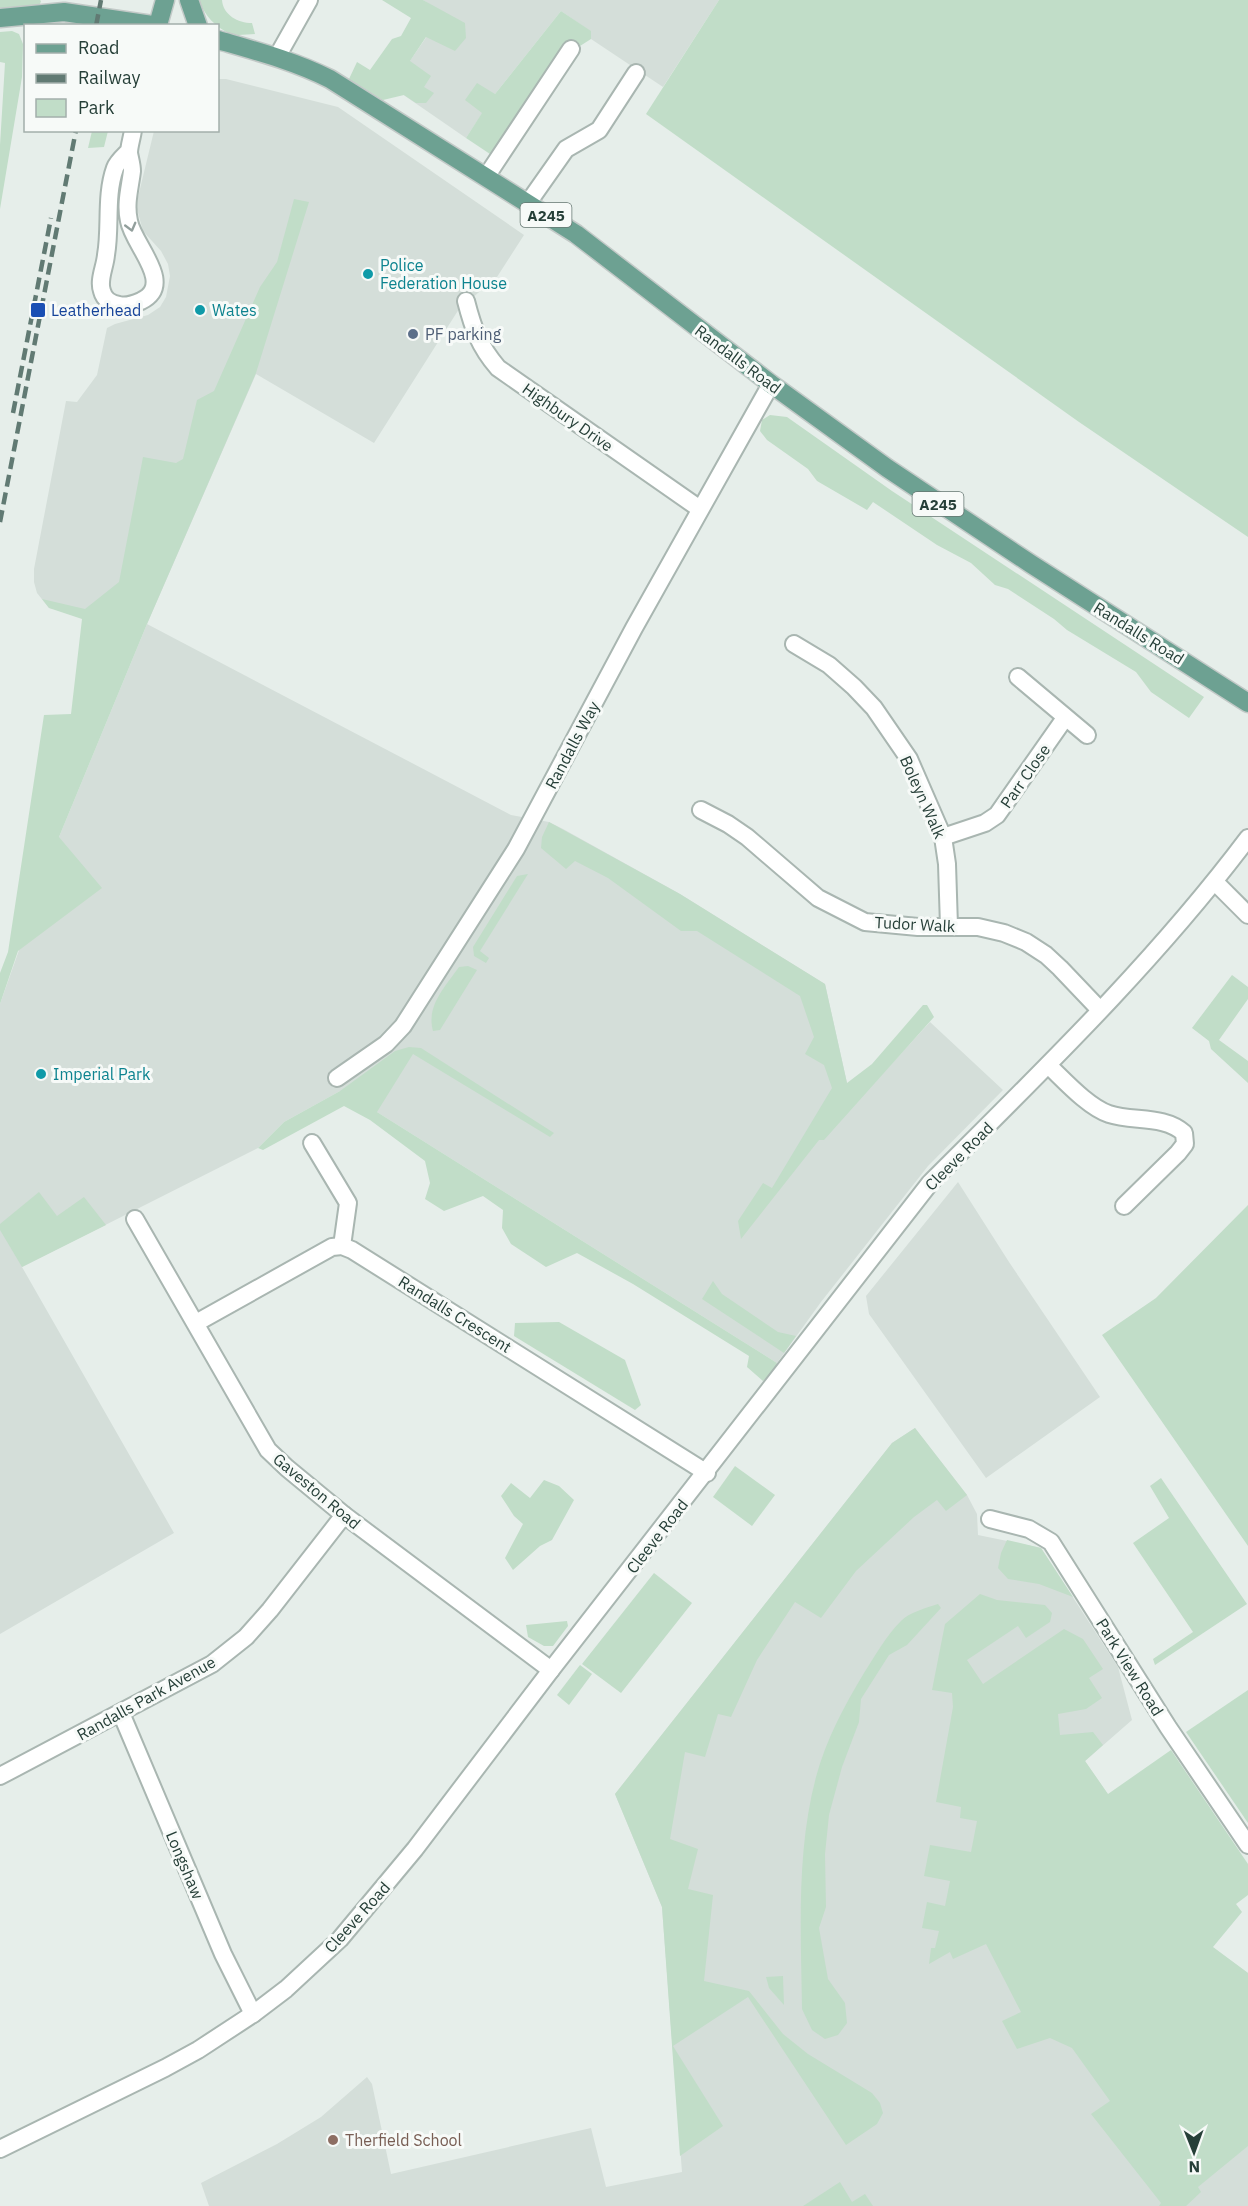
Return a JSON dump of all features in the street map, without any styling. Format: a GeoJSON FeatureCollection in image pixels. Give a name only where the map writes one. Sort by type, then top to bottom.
{"type":"FeatureCollection","features":[{"type":"Feature","properties":{"kind":"main road"},"geometry":{"type":"LineString","coordinates":[[158,24],[165,0]]}},
{"type":"Feature","properties":{"kind":"main road"},"geometry":{"type":"LineString","coordinates":[[189,0],[197,24]]}},
{"type":"Feature","properties":{"kind":"main road"},"geometry":{"type":"LineString","coordinates":[[0,18],[64,12],[151,24]]}},
{"type":"Feature","properties":{"kind":"main road","name":"Randalls Road"},"geometry":{"type":"LineString","coordinates":[[223,44],[277,57],[306,67],[330,79],[528,203],[576,234],[771,384],[933,500],[1248,703]]}},
{"type":"Feature","properties":{"kind":"street"},"geometry":{"type":"LineString","coordinates":[[277,57],[309,0]]}},
{"type":"Feature","properties":{"kind":"street"},"geometry":{"type":"LineString","coordinates":[[486,177],[571,49]]}},
{"type":"Feature","properties":{"kind":"street"},"geometry":{"type":"LineString","coordinates":[[528,203],[566,149],[599,130],[636,73]]}},
{"type":"Feature","properties":{"kind":"street"},"geometry":{"type":"LineString","coordinates":[[129,151],[115,166],[109,196],[106,255],[101,280],[102,292],[108,301],[120,306],[134,305],[145,299],[152,292],[155,280],[153,268],[135,241],[129,221],[127,202],[132,169],[129,151],[134,132]]}},
{"type":"Feature","properties":{"kind":"street","name":"Highbury Drive"},"geometry":{"type":"LineString","coordinates":[[466,301],[479,342],[484,352],[498,368],[700,509]]}},
{"type":"Feature","properties":{"kind":"street","name":"Randalls Way"},"geometry":{"type":"LineString","coordinates":[[337,1078],[386,1044],[403,1026],[473,918],[516,849],[630,636],[771,384]]}},
{"type":"Feature","properties":{"kind":"street","name":"Boleyn Walk"},"geometry":{"type":"LineString","coordinates":[[794,644],[829,665],[854,687],[874,708],[909,759],[943,837],[947,864],[949,926]]}},
{"type":"Feature","properties":{"kind":"street"},"geometry":{"type":"LineString","coordinates":[[1018,678],[1087,735]]}},
{"type":"Feature","properties":{"kind":"street","name":"Parr Close"},"geometry":{"type":"LineString","coordinates":[[943,837],[985,823],[997,815],[1065,718]]}},
{"type":"Feature","properties":{"kind":"street","name":"Tudor Walk"},"geometry":{"type":"LineString","coordinates":[[700,810],[728,824],[747,837],[818,898],[865,922],[918,927],[978,927],[1004,933],[1026,942],[1053,962],[1100,1010]]}},
{"type":"Feature","properties":{"kind":"street","name":"Cleeve Road"},"geometry":{"type":"LineString","coordinates":[[0,2149],[165,2068],[253,2014],[286,1989],[340,1939],[415,1849],[551,1670],[930,1183],[1100,1010],[1215,882],[1248,838]]}},
{"type":"Feature","properties":{"kind":"street"},"geometry":{"type":"LineString","coordinates":[[1215,882],[1248,915]]}},
{"type":"Feature","properties":{"kind":"street"},"geometry":{"type":"LineString","coordinates":[[1048,1065],[1093,1106],[1107,1113],[1166,1122],[1184,1133],[1185,1144],[1178,1153],[1124,1206]]}},
{"type":"Feature","properties":{"kind":"street"},"geometry":{"type":"LineString","coordinates":[[196,1323],[332,1247],[342,1246],[348,1203],[312,1143]]}},
{"type":"Feature","properties":{"kind":"street","name":"Gaveston Road"},"geometry":{"type":"LineString","coordinates":[[135,1219],[268,1450],[344,1515],[551,1670]]}},
{"type":"Feature","properties":{"kind":"street","name":"Randalls Crescent"},"geometry":{"type":"LineString","coordinates":[[342,1246],[381,1268],[706,1473]]}},
{"type":"Feature","properties":{"kind":"street","name":"Randalls Park Avenue"},"geometry":{"type":"LineString","coordinates":[[0,1776],[212,1664],[246,1637],[270,1610],[344,1515]]}},
{"type":"Feature","properties":{"kind":"street","name":"Park View Road"},"geometry":{"type":"LineString","coordinates":[[990,1519],[1029,1529],[1051,1542],[1168,1727],[1248,1845]]}},
{"type":"Feature","properties":{"kind":"street","name":"Longshaw"},"geometry":{"type":"LineString","coordinates":[[121,1713],[223,1954],[253,2014]]}},
{"type":"Feature","properties":{"kind":"shaded area"},"geometry":{"type":"Polygon","coordinates":[[[423,0],[719,0],[663,87],[591,39],[590,31],[561,11],[495,94],[466,138],[392,87],[443,13],[423,0]]]}},
{"type":"Feature","properties":{"kind":"shaded area"},"geometry":{"type":"Polygon","coordinates":[[[219,79],[338,107],[524,235],[497,277],[459,309],[374,443],[256,374],[147,624],[49,608],[37,593],[34,569],[66,401],[77,402],[97,375],[107,328],[148,315],[160,307],[166,297],[170,276],[168,264],[161,251],[143,231],[137,209],[154,132],[219,132],[219,79]]]}},
{"type":"Feature","properties":{"kind":"shaded area"},"geometry":{"type":"Polygon","coordinates":[[[147,624],[511,815],[549,822],[563,829],[680,894],[825,984],[847,1083],[863,1095],[930,1022],[1003,1090],[928,1166],[821,1302],[777,1363],[340,1091],[284,1122],[258,1148],[22,1267],[174,1533],[0,1634],[0,1004],[59,837],[147,624]]]}},
{"type":"Feature","properties":{"kind":"shaded area"},"geometry":{"type":"Polygon","coordinates":[[[958,1182],[1100,1397],[986,1478],[869,1314],[866,1296],[958,1182]]]}},
{"type":"Feature","properties":{"kind":"shaded area"},"geometry":{"type":"Polygon","coordinates":[[[915,1428],[967,1495],[977,1514],[978,1535],[1041,1548],[1118,1667],[1132,1720],[1085,1761],[1212,1947],[1248,1973],[1248,2206],[209,2206],[201,2183],[277,2144],[321,2117],[367,2077],[372,2084],[391,2174],[591,2128],[606,2187],[682,2172],[662,1907],[615,1794],[892,1443],[915,1428]]]}},
{"type":"Feature","properties":{"kind":"green space"},"geometry":{"type":"Polygon","coordinates":[[[0,0],[41,1],[39,7],[0,10],[0,0]]]}},
{"type":"Feature","properties":{"kind":"green space"},"geometry":{"type":"Polygon","coordinates":[[[199,0],[222,0],[228,14],[242,22],[252,23],[255,34],[231,34],[220,28],[219,24],[216,24],[204,11],[199,0]]]}},
{"type":"Feature","properties":{"kind":"green space"},"geometry":{"type":"Polygon","coordinates":[[[382,0],[423,0],[465,23],[466,38],[455,51],[426,37],[410,61],[431,76],[424,87],[434,93],[426,103],[416,103],[404,95],[383,100],[349,79],[357,62],[370,70],[392,39],[401,36],[411,18],[382,0]]]}},
{"type":"Feature","properties":{"kind":"green space"},"geometry":{"type":"Polygon","coordinates":[[[719,0],[1248,0],[1248,537],[1079,422],[646,114],[719,0]]]}},
{"type":"Feature","properties":{"kind":"green space"},"geometry":{"type":"Polygon","coordinates":[[[561,11],[591,31],[591,39],[580,46],[569,40],[490,154],[466,138],[482,113],[465,100],[477,83],[495,94],[561,11]]]}},
{"type":"Feature","properties":{"kind":"green space"},"geometry":{"type":"Polygon","coordinates":[[[12,31],[19,34],[23,44],[22,77],[0,209],[0,145],[5,63],[0,62],[0,32],[12,31]]]}},
{"type":"Feature","properties":{"kind":"green space"},"geometry":{"type":"Polygon","coordinates":[[[92,132],[108,132],[104,147],[88,148],[92,132]]]}},
{"type":"Feature","properties":{"kind":"green space"},"geometry":{"type":"Polygon","coordinates":[[[294,199],[309,202],[256,373],[147,624],[59,837],[102,888],[18,951],[0,1004],[0,973],[8,952],[44,715],[71,714],[82,619],[49,608],[42,599],[85,609],[119,582],[143,457],[176,463],[183,459],[197,400],[214,391],[260,287],[277,262],[294,199]]]}},
{"type":"Feature","properties":{"kind":"green space"},"geometry":{"type":"Polygon","coordinates":[[[770,415],[787,417],[892,491],[1204,697],[1189,718],[1151,692],[1136,672],[1067,630],[1008,589],[995,585],[971,563],[937,545],[873,502],[867,510],[817,481],[808,469],[767,440],[760,431],[762,420],[770,415]]]}},
{"type":"Feature","properties":{"kind":"green space"},"geometry":{"type":"Polygon","coordinates":[[[549,822],[680,894],[825,984],[847,1083],[872,1064],[923,1005],[927,1005],[934,1017],[824,1140],[819,1140],[741,1239],[738,1221],[763,1183],[772,1188],[832,1088],[824,1065],[805,1054],[814,1037],[800,996],[697,931],[681,931],[608,878],[575,861],[566,869],[541,848],[542,837],[549,822]]]}},
{"type":"Feature","properties":{"kind":"green space"},"geometry":{"type":"Polygon","coordinates":[[[528,874],[480,951],[489,958],[486,963],[474,956],[473,947],[517,876],[528,874]]]}},
{"type":"Feature","properties":{"kind":"green space"},"geometry":{"type":"Polygon","coordinates":[[[468,966],[477,970],[440,1030],[433,1031],[432,1013],[438,997],[459,967],[468,966]]]}},
{"type":"Feature","properties":{"kind":"green space"},"geometry":{"type":"Polygon","coordinates":[[[1232,975],[1248,987],[1248,999],[1219,1040],[1248,1061],[1248,1083],[1211,1049],[1209,1041],[1192,1028],[1232,975]]]}},
{"type":"Feature","properties":{"kind":"green space"},"geometry":{"type":"Polygon","coordinates":[[[409,1047],[421,1048],[554,1133],[550,1137],[413,1054],[377,1112],[777,1363],[774,1370],[763,1381],[747,1367],[749,1356],[633,1284],[577,1253],[546,1267],[511,1244],[502,1228],[503,1210],[483,1196],[444,1211],[425,1199],[430,1183],[425,1161],[370,1120],[344,1106],[263,1150],[258,1148],[284,1122],[340,1091],[395,1051],[409,1047]]]}},
{"type":"Feature","properties":{"kind":"green space"},"geometry":{"type":"Polygon","coordinates":[[[39,1192],[57,1216],[84,1197],[106,1225],[22,1267],[0,1230],[0,1224],[39,1192]]]}},
{"type":"Feature","properties":{"kind":"green space"},"geometry":{"type":"Polygon","coordinates":[[[1248,1205],[1248,1546],[1102,1335],[1156,1298],[1248,1205]]]}},
{"type":"Feature","properties":{"kind":"green space"},"geometry":{"type":"Polygon","coordinates":[[[713,1281],[722,1294],[778,1332],[796,1336],[784,1353],[702,1299],[713,1281]]]}},
{"type":"Feature","properties":{"kind":"green space"},"geometry":{"type":"Polygon","coordinates":[[[559,1322],[625,1360],[641,1405],[635,1410],[514,1336],[515,1323],[559,1322]]]}},
{"type":"Feature","properties":{"kind":"green space"},"geometry":{"type":"Polygon","coordinates":[[[915,1428],[967,1495],[946,1511],[937,1500],[914,1517],[856,1571],[821,1618],[795,1602],[757,1660],[731,1717],[718,1714],[705,1757],[685,1752],[670,1839],[698,1849],[688,1889],[713,1895],[704,1981],[749,1991],[783,2034],[808,2054],[872,2093],[880,2103],[883,2113],[877,2124],[846,2145],[748,1997],[673,2046],[723,2126],[680,2156],[662,1907],[615,1794],[892,1443],[915,1428]]]}},
{"type":"Feature","properties":{"kind":"green space"},"geometry":{"type":"Polygon","coordinates":[[[735,1466],[775,1495],[752,1526],[713,1497],[735,1466]]]}},
{"type":"Feature","properties":{"kind":"green space"},"geometry":{"type":"Polygon","coordinates":[[[1161,1478],[1247,1604],[1155,1665],[1153,1659],[1193,1632],[1133,1543],[1169,1518],[1150,1486],[1161,1478]]]}},
{"type":"Feature","properties":{"kind":"green space"},"geometry":{"type":"Polygon","coordinates":[[[544,1480],[559,1486],[574,1500],[552,1540],[540,1546],[513,1570],[505,1558],[523,1524],[514,1516],[501,1496],[511,1483],[530,1498],[544,1480]]]}},
{"type":"Feature","properties":{"kind":"green space"},"geometry":{"type":"Polygon","coordinates":[[[1007,1540],[1041,1548],[1073,1597],[1039,1584],[1008,1579],[998,1568],[1007,1540]]]}},
{"type":"Feature","properties":{"kind":"green space"},"geometry":{"type":"Polygon","coordinates":[[[654,1573],[692,1603],[621,1693],[582,1664],[654,1573]]]}},
{"type":"Feature","properties":{"kind":"green space"},"geometry":{"type":"Polygon","coordinates":[[[980,1594],[997,1600],[1045,1605],[1052,1613],[1050,1622],[1026,1638],[1018,1626],[967,1660],[983,1684],[1064,1629],[1083,1639],[1103,1669],[1089,1678],[1102,1698],[1086,1709],[1058,1714],[1060,1735],[1093,1732],[1103,1745],[1085,1761],[1108,1794],[1171,1750],[1248,1864],[1248,1895],[1236,1904],[1242,1912],[1213,1947],[1248,1973],[1248,2146],[1198,2187],[1201,2192],[1186,2206],[1159,2206],[1161,2203],[1091,2114],[1110,2101],[1072,2048],[1050,2038],[1017,2049],[1002,2021],[1021,2012],[986,1944],[953,1959],[950,1952],[929,1964],[931,1948],[935,1948],[939,1931],[922,1928],[927,1902],[945,1906],[950,1881],[924,1876],[930,1845],[971,1852],[977,1821],[960,1818],[961,1807],[936,1802],[953,1707],[952,1693],[932,1690],[945,1624],[980,1594]]]}},
{"type":"Feature","properties":{"kind":"green space"},"geometry":{"type":"Polygon","coordinates":[[[938,1604],[941,1608],[907,1645],[889,1655],[861,1699],[859,1722],[842,1767],[829,1815],[825,1854],[826,1907],[819,1928],[828,1979],[845,2003],[847,2023],[838,2035],[825,2039],[812,2030],[802,2009],[801,1893],[805,1834],[816,1777],[830,1737],[843,1711],[886,1640],[909,1615],[938,1604]]]}},
{"type":"Feature","properties":{"kind":"green space"},"geometry":{"type":"Polygon","coordinates":[[[567,1621],[568,1626],[553,1646],[544,1646],[528,1637],[526,1625],[567,1621]]]}},
{"type":"Feature","properties":{"kind":"green space"},"geometry":{"type":"Polygon","coordinates":[[[580,1665],[592,1674],[569,1705],[557,1695],[580,1665]]]}},
{"type":"Feature","properties":{"kind":"green space"},"geometry":{"type":"Polygon","coordinates":[[[1248,1690],[1248,1823],[1186,1732],[1248,1690]]]}},
{"type":"Feature","properties":{"kind":"green space"},"geometry":{"type":"Polygon","coordinates":[[[783,1976],[784,2005],[769,1988],[766,1977],[783,1976]]]}},
{"type":"Feature","properties":{"kind":"green space"},"geometry":{"type":"Polygon","coordinates":[[[840,2182],[852,2202],[865,2194],[873,2206],[803,2206],[840,2182]]]}},
{"type":"Feature","properties":{"kind":"railway"},"geometry":{"type":"LineString","coordinates":[[96,24],[101,0]]}},
{"type":"Feature","properties":{"kind":"railway"},"geometry":{"type":"LineString","coordinates":[[0,522],[76,132]]}},
{"type":"Feature","properties":{"kind":"railway"},"geometry":{"type":"LineString","coordinates":[[13,413],[51,218]]}},
{"type":"Feature","properties":{"kind":"place","name":"Police Federation House"},"geometry":{"type":"Point","coordinates":[368,274]}},
{"type":"Feature","properties":{"kind":"place","name":"Leatherhead"},"geometry":{"type":"Point","coordinates":[38,310]}},
{"type":"Feature","properties":{"kind":"place","name":"Wates"},"geometry":{"type":"Point","coordinates":[200,310]}},
{"type":"Feature","properties":{"kind":"place","name":"PF parking"},"geometry":{"type":"Point","coordinates":[413,334]}},
{"type":"Feature","properties":{"kind":"place","name":"Imperial Park"},"geometry":{"type":"Point","coordinates":[41,1074]}},
{"type":"Feature","properties":{"kind":"place","name":"Therfield School"},"geometry":{"type":"Point","coordinates":[333,2140]}}]}
